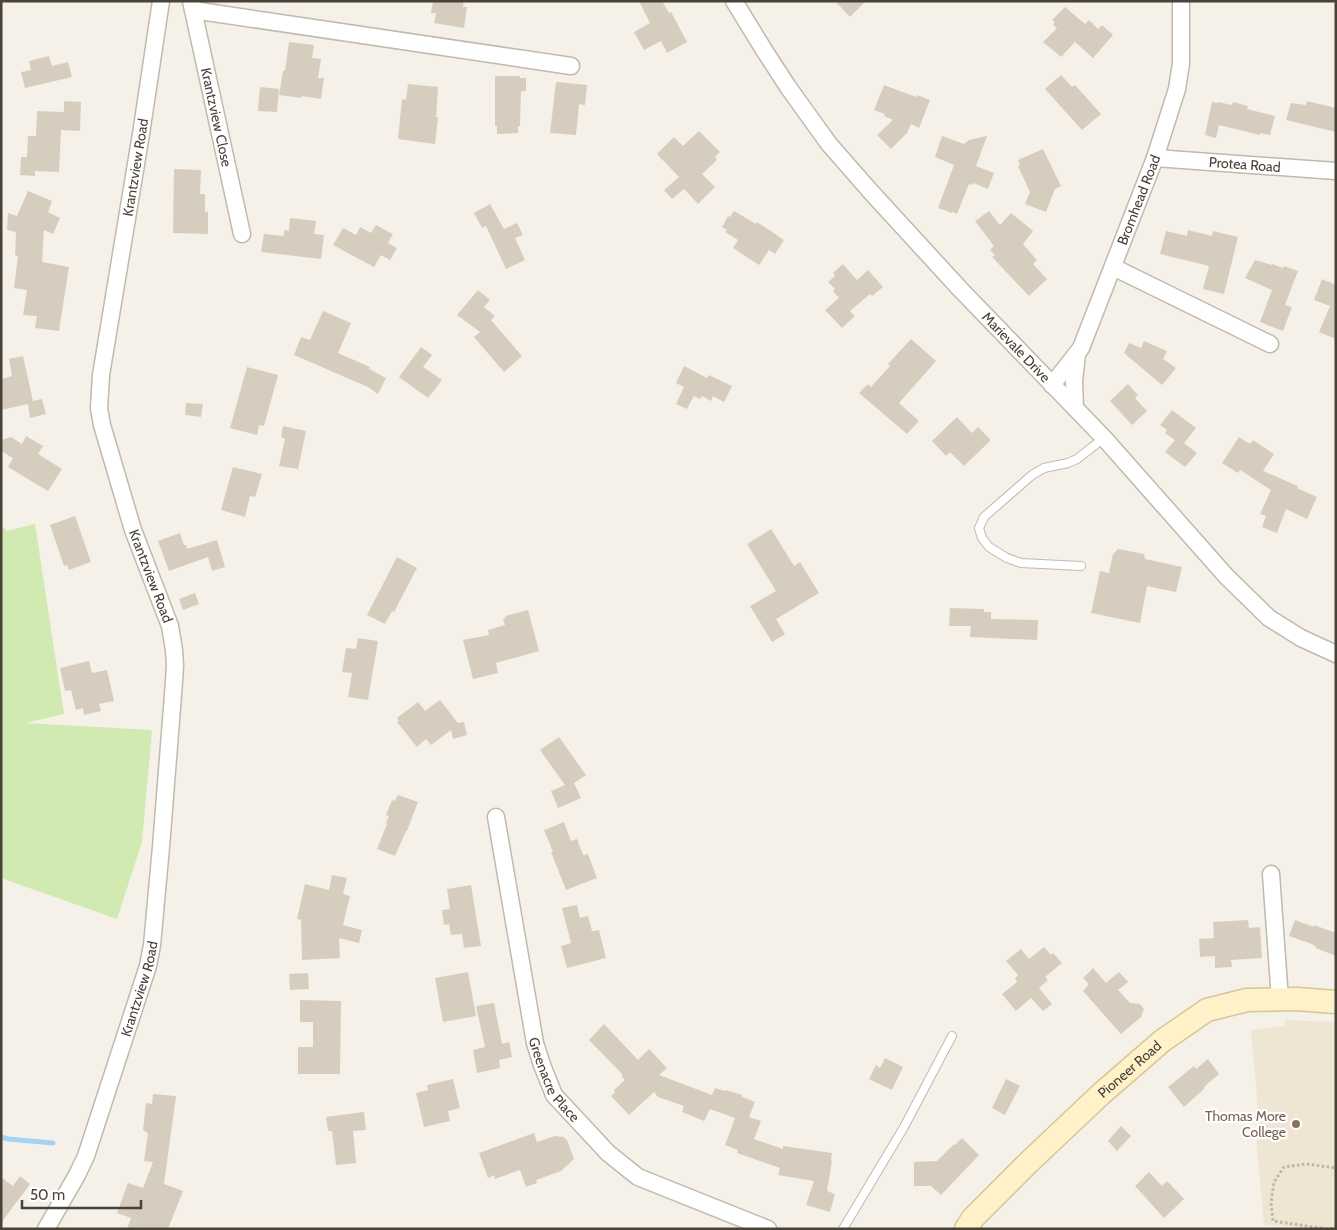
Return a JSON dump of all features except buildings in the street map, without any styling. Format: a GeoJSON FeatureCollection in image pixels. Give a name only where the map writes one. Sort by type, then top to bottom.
{"type":"FeatureCollection","features":[{"type":"Feature","properties":{"kind":"main road","name":"Pioneer Road"},"geometry":{"type":"LineString","coordinates":[[966,1229],[974,1218],[1028,1163],[1101,1094],[1162,1041],[1207,1010],[1247,1000],[1296,999],[1336,1002]]}},
{"type":"Feature","properties":{"kind":"street","name":"Krantzview Road"},"geometry":{"type":"LineString","coordinates":[[46,1229],[78,1175],[86,1156],[148,966],[152,945],[173,695],[172,634],[165,608],[134,530],[109,452],[99,408],[99,391],[161,1]]}},
{"type":"Feature","properties":{"kind":"street","name":"Marievale Drive"},"geometry":{"type":"LineString","coordinates":[[734,1],[764,50],[829,144],[960,289],[1104,438],[1226,576],[1269,618],[1301,638],[1336,654]]}},
{"type":"Feature","properties":{"kind":"street","name":"Bromhead Road"},"geometry":{"type":"LineString","coordinates":[[1052,385],[1077,354],[1088,333],[1154,158],[1177,89],[1181,64],[1181,1]]}},
{"type":"Feature","properties":{"kind":"street"},"geometry":{"type":"LineString","coordinates":[[192,6],[571,66]]}},
{"type":"Feature","properties":{"kind":"street","name":"Krantzview Close"},"geometry":{"type":"LineString","coordinates":[[192,6],[242,234]]}},
{"type":"Feature","properties":{"kind":"street","name":"Protea Road"},"geometry":{"type":"LineString","coordinates":[[1154,158],[1336,171]]}},
{"type":"Feature","properties":{"kind":"street"},"geometry":{"type":"LineString","coordinates":[[1113,267],[1270,344]]}},
{"type":"Feature","properties":{"kind":"street"},"geometry":{"type":"LineString","coordinates":[[1075,408],[1074,381],[1077,354]]}},
{"type":"Feature","properties":{"kind":"street","name":"Greenacre Place"},"geometry":{"type":"LineString","coordinates":[[496,817],[535,1043],[554,1095],[608,1153],[638,1177],[768,1229]]}},
{"type":"Feature","properties":{"kind":"street"},"geometry":{"type":"LineString","coordinates":[[1271,874],[1280,1000]]}},
{"type":"Feature","properties":{"kind":"lane"},"geometry":{"type":"LineString","coordinates":[[1081,566],[1014,561],[989,547],[982,538],[979,528],[984,517],[1032,475],[1044,468],[1077,459],[1104,438]]}},
{"type":"Feature","properties":{"kind":"lane"},"geometry":{"type":"LineString","coordinates":[[843,1229],[904,1127],[952,1036]]}},
{"type":"Feature","properties":{"kind":"path"},"geometry":{"type":"LineString","coordinates":[[1336,1168],[1306,1164],[1284,1167],[1274,1182],[1271,1203],[1273,1221],[1328,1229],[1336,1228]]}},
{"type":"Feature","properties":{"kind":"shaded area","name":"Thomas More College"},"geometry":{"type":"Polygon","coordinates":[[[1285,1020],[1336,1022],[1336,1229],[1264,1225],[1257,1150],[1257,1099],[1251,1030],[1285,1026],[1285,1020]]]}},
{"type":"Feature","properties":{"kind":"green space"},"geometry":{"type":"Polygon","coordinates":[[[1,524],[6,531],[35,524],[64,714],[26,723],[152,730],[142,842],[117,919],[1,878],[1,524]]]}},
{"type":"Feature","properties":{"kind":"waterway"},"geometry":{"type":"LineString","coordinates":[[1,1137],[53,1143]]}},
{"type":"Feature","properties":{"kind":"place","name":"Thomas More College"},"geometry":{"type":"Point","coordinates":[1296,1124]}}]}
